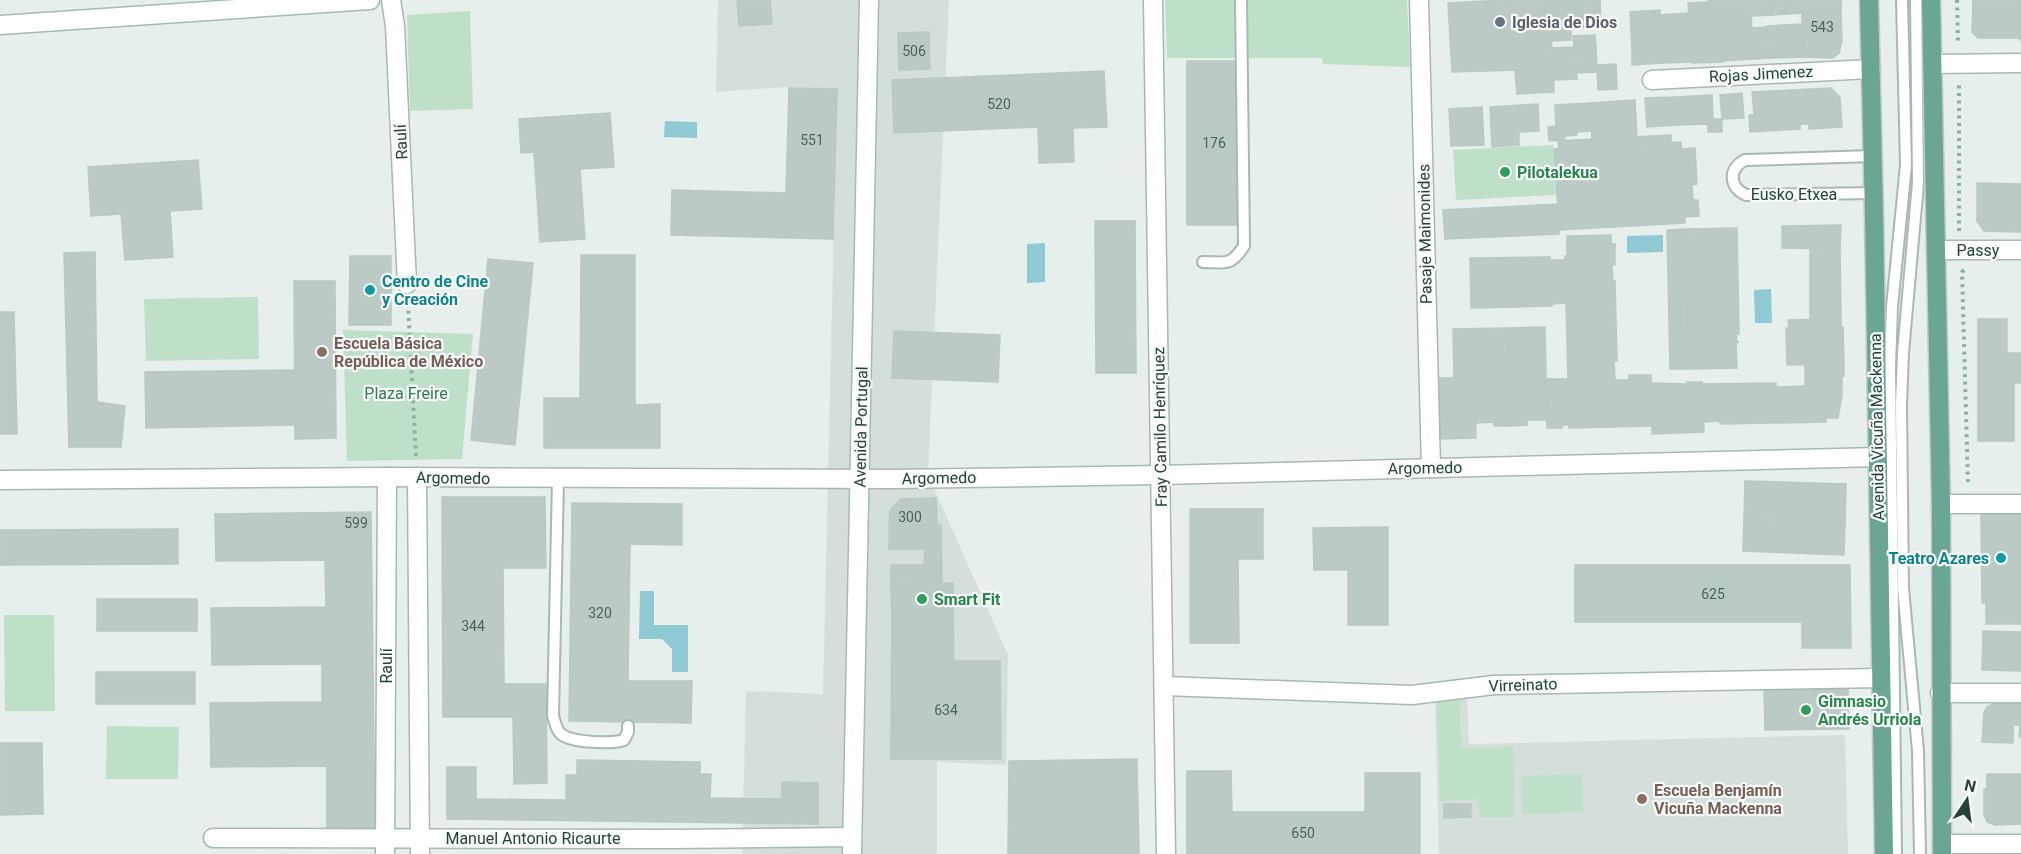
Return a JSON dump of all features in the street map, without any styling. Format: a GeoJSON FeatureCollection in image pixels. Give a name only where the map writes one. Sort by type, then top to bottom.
{"type":"FeatureCollection","features":[{"type":"Feature","properties":{"kind":"main road","name":"Avenida Vicuña Mackenna"},"geometry":{"type":"LineString","coordinates":[[1869,0],[1884,854]]}},
{"type":"Feature","properties":{"kind":"main road"},"geometry":{"type":"LineString","coordinates":[[1931,0],[1941,504],[1942,849]]}},
{"type":"Feature","properties":{"kind":"street"},"geometry":{"type":"LineString","coordinates":[[0,25],[370,0]]}},
{"type":"Feature","properties":{"kind":"street","name":"Raulí"},"geometry":{"type":"LineString","coordinates":[[392,0],[407,284]]}},
{"type":"Feature","properties":{"kind":"street","name":"Avenida Portugal"},"geometry":{"type":"LineString","coordinates":[[852,845],[869,0]]}},
{"type":"Feature","properties":{"kind":"street","name":"Fray Camilo Henríquez"},"geometry":{"type":"LineString","coordinates":[[1153,0],[1166,854]]}},
{"type":"Feature","properties":{"kind":"street","name":"Pasaje Maimonides"},"geometry":{"type":"LineString","coordinates":[[1419,0],[1431,468]]}},
{"type":"Feature","properties":{"kind":"street"},"geometry":{"type":"LineString","coordinates":[[1933,64],[2021,63]]}},
{"type":"Feature","properties":{"kind":"street","name":"Rojas Jimenez"},"geometry":{"type":"LineString","coordinates":[[1652,80],[1870,69]]}},
{"type":"Feature","properties":{"kind":"street","name":"Passy"},"geometry":{"type":"LineString","coordinates":[[1936,250],[2021,250]]}},
{"type":"Feature","properties":{"kind":"street","name":"Argomedo"},"geometry":{"type":"LineString","coordinates":[[0,480],[387,477],[860,479],[1160,475],[1878,457]]}},
{"type":"Feature","properties":{"kind":"street","name":"Raulí"},"geometry":{"type":"LineString","coordinates":[[386,846],[387,477]]}},
{"type":"Feature","properties":{"kind":"street","name":"Raulí"},"geometry":{"type":"LineString","coordinates":[[417,477],[420,846]]}},
{"type":"Feature","properties":{"kind":"street"},"geometry":{"type":"LineString","coordinates":[[1941,504],[2021,504]]}},
{"type":"Feature","properties":{"kind":"street","name":"Virreinato"},"geometry":{"type":"LineString","coordinates":[[1165,686],[1412,695],[1494,685],[1881,678]]}},
{"type":"Feature","properties":{"kind":"street"},"geometry":{"type":"LineString","coordinates":[[1940,693],[2021,693]]}},
{"type":"Feature","properties":{"kind":"street","name":"Manuel Antonio Ricaurte"},"geometry":{"type":"LineString","coordinates":[[213,838],[386,846],[852,845]]}},
{"type":"Feature","properties":{"kind":"street"},"geometry":{"type":"LineString","coordinates":[[1942,849],[2019,847]]}},
{"type":"Feature","properties":{"kind":"lane"},"geometry":{"type":"LineString","coordinates":[[1203,262],[1230,262],[1245,246],[1241,0]]}},
{"type":"Feature","properties":{"kind":"lane"},"geometry":{"type":"LineString","coordinates":[[1896,854],[1890,368],[1892,307],[1906,165],[1902,0]]}},
{"type":"Feature","properties":{"kind":"lane"},"geometry":{"type":"LineString","coordinates":[[1916,0],[1918,183],[1903,353],[1901,405],[1903,588],[1918,751],[1920,854]]}},
{"type":"Feature","properties":{"kind":"lane","name":"Eusko Etxea"},"geometry":{"type":"LineString","coordinates":[[1873,156],[1745,160],[1733,170],[1732,178],[1738,192],[1746,195],[1874,193]]}},
{"type":"Feature","properties":{"kind":"lane"},"geometry":{"type":"LineString","coordinates":[[558,478],[553,716],[562,735],[580,741],[618,742],[624,740],[628,726]]}},
{"type":"Feature","properties":{"kind":"path"},"geometry":{"type":"LineString","coordinates":[[1957,0],[1958,45]]}},
{"type":"Feature","properties":{"kind":"path"},"geometry":{"type":"LineString","coordinates":[[1959,74],[1959,242]]}},
{"type":"Feature","properties":{"kind":"path"},"geometry":{"type":"LineString","coordinates":[[1962,272],[1968,494]]}},
{"type":"Feature","properties":{"kind":"path"},"geometry":{"type":"LineString","coordinates":[[407,284],[417,477]]}},
{"type":"Feature","properties":{"kind":"shaded area"},"geometry":{"type":"Polygon","coordinates":[[[718,0],[949,0],[928,475],[1008,655],[1006,765],[937,762],[937,854],[742,854],[746,691],[823,694],[837,89],[785,87],[716,92],[718,0]]]}},
{"type":"Feature","properties":{"kind":"shaded area","name":"Escuela Benjamín Vicuña Mackenna"},"geometry":{"type":"Polygon","coordinates":[[[1467,699],[1469,744],[1845,735],[1848,854],[1439,854],[1435,700],[1467,699]]]}},
{"type":"Feature","properties":{"kind":"green space"},"geometry":{"type":"Polygon","coordinates":[[[1165,0],[1407,0],[1410,67],[1323,64],[1322,58],[1167,58],[1165,0]]]}},
{"type":"Feature","properties":{"kind":"green space"},"geometry":{"type":"Polygon","coordinates":[[[470,11],[473,109],[410,111],[407,15],[470,11]]]}},
{"type":"Feature","properties":{"kind":"green space","name":"Pilotalekua"},"geometry":{"type":"Polygon","coordinates":[[[1553,145],[1556,195],[1456,200],[1453,150],[1553,145]]]}},
{"type":"Feature","properties":{"kind":"green space"},"geometry":{"type":"Polygon","coordinates":[[[258,297],[259,359],[146,361],[144,299],[258,297]]]}},
{"type":"Feature","properties":{"kind":"green space","name":"Plaza Freire"},"geometry":{"type":"Polygon","coordinates":[[[343,330],[473,334],[462,459],[347,461],[343,330]]]}},
{"type":"Feature","properties":{"kind":"green space"},"geometry":{"type":"Polygon","coordinates":[[[4,615],[54,615],[55,711],[5,711],[4,615]]]}},
{"type":"Feature","properties":{"kind":"green space"},"geometry":{"type":"Polygon","coordinates":[[[1437,701],[1460,701],[1461,748],[1513,747],[1515,817],[1480,817],[1479,799],[1440,801],[1437,701]]]}},
{"type":"Feature","properties":{"kind":"green space"},"geometry":{"type":"Polygon","coordinates":[[[107,726],[179,727],[178,779],[106,779],[107,726]]]}},
{"type":"Feature","properties":{"kind":"green space"},"geometry":{"type":"Polygon","coordinates":[[[1582,774],[1583,812],[1522,814],[1521,776],[1582,774]]]}},
{"type":"Feature","properties":{"kind":"water"},"geometry":{"type":"Polygon","coordinates":[[[665,121],[697,122],[697,138],[664,137],[665,121]]]}},
{"type":"Feature","properties":{"kind":"water"},"geometry":{"type":"Polygon","coordinates":[[[1663,235],[1663,252],[1627,253],[1627,236],[1663,235]]]}},
{"type":"Feature","properties":{"kind":"water"},"geometry":{"type":"Polygon","coordinates":[[[1045,243],[1045,282],[1027,283],[1027,244],[1045,243]]]}},
{"type":"Feature","properties":{"kind":"water"},"geometry":{"type":"Polygon","coordinates":[[[1771,289],[1772,323],[1755,323],[1754,290],[1771,289]]]}},
{"type":"Feature","properties":{"kind":"water"},"geometry":{"type":"Polygon","coordinates":[[[640,591],[654,591],[654,625],[688,625],[688,672],[672,672],[672,649],[662,639],[639,639],[640,591]]]}},
{"type":"Feature","properties":{"kind":"building"},"geometry":{"type":"Polygon","coordinates":[[[737,0],[770,0],[772,24],[739,26],[737,0]]]}},
{"type":"Feature","properties":{"kind":"building","name":"Iglesia de Dios"},"geometry":{"type":"Polygon","coordinates":[[[1549,0],[1553,69],[1452,72],[1448,3],[1549,0]]]}},
{"type":"Feature","properties":{"kind":"building"},"geometry":{"type":"Polygon","coordinates":[[[1600,0],[1601,27],[1571,28],[1571,40],[1552,41],[1549,1],[1600,0]]]}},
{"type":"Feature","properties":{"kind":"building"},"geometry":{"type":"Polygon","coordinates":[[[1708,0],[1771,0],[1772,15],[1709,18],[1708,0]]]}},
{"type":"Feature","properties":{"kind":"building"},"geometry":{"type":"Polygon","coordinates":[[[1771,0],[1786,0],[1787,14],[1772,15],[1771,0]]]}},
{"type":"Feature","properties":{"kind":"building"},"geometry":{"type":"Polygon","coordinates":[[[1786,0],[1841,0],[1841,11],[1787,14],[1786,0]]]}},
{"type":"Feature","properties":{"kind":"building"},"geometry":{"type":"Polygon","coordinates":[[[1973,0],[2021,0],[2021,41],[2019,38],[1978,38],[1972,32],[1973,0]]]}},
{"type":"Feature","properties":{"kind":"building"},"geometry":{"type":"Polygon","coordinates":[[[1709,2],[1709,18],[1721,18],[1723,62],[1692,63],[1688,3],[1709,2]]]}},
{"type":"Feature","properties":{"kind":"building"},"geometry":{"type":"Polygon","coordinates":[[[1660,10],[1662,49],[1632,50],[1630,12],[1660,10]]]}},
{"type":"Feature","properties":{"kind":"building"},"geometry":{"type":"Polygon","coordinates":[[[1841,11],[1842,41],[1839,53],[1833,58],[1803,57],[1802,14],[1841,11]]]}},
{"type":"Feature","properties":{"kind":"building"},"geometry":{"type":"Polygon","coordinates":[[[1689,13],[1692,62],[1662,63],[1660,15],[1689,13]]]}},
{"type":"Feature","properties":{"kind":"building"},"geometry":{"type":"Polygon","coordinates":[[[1751,16],[1752,28],[1767,27],[1769,58],[1723,61],[1721,18],[1751,16]]]}},
{"type":"Feature","properties":{"kind":"building"},"geometry":{"type":"Polygon","coordinates":[[[1802,24],[1803,57],[1769,58],[1767,26],[1802,24]]]}},
{"type":"Feature","properties":{"kind":"building"},"geometry":{"type":"Polygon","coordinates":[[[929,32],[930,69],[899,70],[898,33],[929,32]]]}},
{"type":"Feature","properties":{"kind":"building"},"geometry":{"type":"Polygon","coordinates":[[[1595,35],[1596,46],[1574,47],[1573,36],[1595,35]]]}},
{"type":"Feature","properties":{"kind":"building"},"geometry":{"type":"Polygon","coordinates":[[[1596,46],[1597,72],[1576,73],[1575,47],[1596,46]]]}},
{"type":"Feature","properties":{"kind":"building"},"geometry":{"type":"Polygon","coordinates":[[[1575,47],[1577,79],[1554,80],[1552,48],[1575,47]]]}},
{"type":"Feature","properties":{"kind":"building"},"geometry":{"type":"Polygon","coordinates":[[[1662,49],[1662,63],[1632,65],[1632,50],[1662,49]]]}},
{"type":"Feature","properties":{"kind":"building"},"geometry":{"type":"Polygon","coordinates":[[[1187,61],[1241,61],[1241,225],[1187,225],[1187,61]]]}},
{"type":"Feature","properties":{"kind":"building"},"geometry":{"type":"Polygon","coordinates":[[[1616,64],[1617,89],[1598,90],[1597,65],[1616,64]]]}},
{"type":"Feature","properties":{"kind":"building"},"geometry":{"type":"Polygon","coordinates":[[[1553,69],[1554,92],[1517,94],[1515,71],[1553,69]]]}},
{"type":"Feature","properties":{"kind":"building"},"geometry":{"type":"Polygon","coordinates":[[[1104,71],[1107,127],[1073,128],[1074,162],[1039,163],[1038,127],[894,133],[892,80],[1104,71]]]}},
{"type":"Feature","properties":{"kind":"building"},"geometry":{"type":"Polygon","coordinates":[[[789,88],[837,89],[833,239],[671,235],[672,190],[786,193],[789,88]]]}},
{"type":"Feature","properties":{"kind":"building"},"geometry":{"type":"Polygon","coordinates":[[[1831,88],[1840,97],[1842,127],[1809,129],[1809,124],[1800,124],[1800,129],[1750,132],[1749,115],[1754,115],[1752,92],[1831,88]]]}},
{"type":"Feature","properties":{"kind":"building"},"geometry":{"type":"Polygon","coordinates":[[[1742,93],[1744,118],[1722,119],[1720,95],[1742,93]]]}},
{"type":"Feature","properties":{"kind":"building"},"geometry":{"type":"Polygon","coordinates":[[[1712,95],[1713,119],[1722,119],[1722,132],[1708,132],[1708,124],[1678,125],[1677,97],[1712,95]]]}},
{"type":"Feature","properties":{"kind":"building"},"geometry":{"type":"Polygon","coordinates":[[[1677,97],[1678,125],[1647,127],[1645,98],[1677,97]]]}},
{"type":"Feature","properties":{"kind":"building"},"geometry":{"type":"Polygon","coordinates":[[[1635,100],[1637,137],[1592,139],[1590,103],[1635,100]]]}},
{"type":"Feature","properties":{"kind":"building"},"geometry":{"type":"Polygon","coordinates":[[[1590,103],[1592,131],[1564,136],[1565,140],[1549,141],[1548,127],[1556,126],[1555,105],[1590,103]]]}},
{"type":"Feature","properties":{"kind":"building"},"geometry":{"type":"Polygon","coordinates":[[[1538,104],[1539,131],[1519,132],[1519,145],[1492,147],[1490,107],[1538,104]]]}},
{"type":"Feature","properties":{"kind":"building"},"geometry":{"type":"Polygon","coordinates":[[[1482,107],[1484,145],[1451,146],[1449,109],[1482,107]]]}},
{"type":"Feature","properties":{"kind":"building"},"geometry":{"type":"Polygon","coordinates":[[[610,113],[614,167],[580,169],[585,239],[540,242],[534,152],[521,153],[519,119],[610,113]]]}},
{"type":"Feature","properties":{"kind":"building"},"geometry":{"type":"Polygon","coordinates":[[[1671,135],[1671,143],[1559,149],[1558,141],[1671,135]]]}},
{"type":"Feature","properties":{"kind":"building"},"geometry":{"type":"Polygon","coordinates":[[[1681,142],[1685,223],[1559,230],[1559,225],[1543,226],[1542,210],[1558,209],[1554,149],[1681,142]]]}},
{"type":"Feature","properties":{"kind":"building"},"geometry":{"type":"Polygon","coordinates":[[[1695,148],[1697,184],[1692,185],[1693,200],[1698,200],[1699,216],[1685,217],[1681,149],[1695,148]]]}},
{"type":"Feature","properties":{"kind":"building"},"geometry":{"type":"Polygon","coordinates":[[[198,160],[202,209],[170,211],[173,257],[125,260],[121,214],[91,216],[88,167],[198,160]]]}},
{"type":"Feature","properties":{"kind":"building"},"geometry":{"type":"Polygon","coordinates":[[[1977,183],[2021,184],[2021,232],[1984,231],[1977,221],[1977,183]]]}},
{"type":"Feature","properties":{"kind":"building"},"geometry":{"type":"Polygon","coordinates":[[[1558,204],[1558,209],[1542,210],[1543,226],[1559,225],[1559,234],[1445,239],[1443,210],[1558,204]]]}},
{"type":"Feature","properties":{"kind":"building"},"geometry":{"type":"Polygon","coordinates":[[[1095,221],[1135,221],[1136,373],[1096,373],[1095,221]]]}},
{"type":"Feature","properties":{"kind":"building"},"geometry":{"type":"Polygon","coordinates":[[[1841,225],[1840,249],[1782,248],[1782,226],[1841,225]]]}},
{"type":"Feature","properties":{"kind":"building"},"geometry":{"type":"Polygon","coordinates":[[[1737,228],[1739,334],[1736,334],[1737,342],[1739,342],[1736,343],[1737,368],[1689,369],[1689,342],[1692,342],[1692,326],[1688,326],[1690,308],[1688,309],[1686,239],[1688,239],[1688,229],[1737,228]]]}},
{"type":"Feature","properties":{"kind":"building"},"geometry":{"type":"Polygon","coordinates":[[[1688,229],[1686,251],[1688,251],[1689,290],[1687,291],[1690,313],[1688,314],[1688,326],[1692,326],[1692,342],[1689,342],[1689,369],[1670,369],[1667,230],[1688,229]]]}},
{"type":"Feature","properties":{"kind":"building"},"geometry":{"type":"Polygon","coordinates":[[[1611,235],[1611,244],[1615,244],[1615,265],[1612,265],[1613,281],[1615,281],[1617,361],[1614,361],[1615,380],[1629,380],[1629,375],[1651,375],[1652,426],[1569,428],[1569,425],[1562,425],[1562,428],[1547,428],[1546,379],[1568,379],[1566,303],[1552,304],[1552,306],[1471,308],[1470,258],[1550,257],[1550,260],[1565,260],[1567,236],[1611,235]]]}},
{"type":"Feature","properties":{"kind":"building"},"geometry":{"type":"Polygon","coordinates":[[[1810,248],[1840,249],[1841,319],[1810,319],[1810,248]]]}},
{"type":"Feature","properties":{"kind":"building"},"geometry":{"type":"Polygon","coordinates":[[[95,252],[97,402],[125,406],[121,447],[69,447],[64,253],[95,252]]]}},
{"type":"Feature","properties":{"kind":"building"},"geometry":{"type":"Polygon","coordinates":[[[581,255],[635,255],[635,405],[660,404],[660,448],[544,448],[544,398],[580,398],[581,255]]]}},
{"type":"Feature","properties":{"kind":"building","name":"Centro de Cine y Creación"},"geometry":{"type":"Polygon","coordinates":[[[350,256],[391,256],[391,325],[349,325],[350,256]]]}},
{"type":"Feature","properties":{"kind":"building"},"geometry":{"type":"Polygon","coordinates":[[[488,259],[533,263],[515,445],[471,440],[488,259]]]}},
{"type":"Feature","properties":{"kind":"building"},"geometry":{"type":"Polygon","coordinates":[[[294,281],[335,281],[336,438],[295,439],[294,281]]]}},
{"type":"Feature","properties":{"kind":"building"},"geometry":{"type":"Polygon","coordinates":[[[0,312],[14,312],[17,434],[0,434],[0,312]]]}},
{"type":"Feature","properties":{"kind":"building"},"geometry":{"type":"Polygon","coordinates":[[[1841,319],[1844,364],[1787,365],[1786,328],[1789,328],[1788,320],[1841,319]]]}},
{"type":"Feature","properties":{"kind":"building"},"geometry":{"type":"Polygon","coordinates":[[[1978,319],[2007,319],[2007,353],[2021,353],[2021,383],[2014,383],[2014,441],[1978,441],[1978,319]]]}},
{"type":"Feature","properties":{"kind":"building"},"geometry":{"type":"Polygon","coordinates":[[[1545,327],[1547,420],[1527,420],[1527,425],[1511,426],[1509,328],[1545,327]]]}},
{"type":"Feature","properties":{"kind":"building"},"geometry":{"type":"Polygon","coordinates":[[[1509,328],[1510,377],[1454,378],[1453,329],[1509,328]]]}},
{"type":"Feature","properties":{"kind":"building"},"geometry":{"type":"Polygon","coordinates":[[[894,331],[1000,335],[998,382],[892,378],[894,331]]]}},
{"type":"Feature","properties":{"kind":"building"},"geometry":{"type":"Polygon","coordinates":[[[1844,364],[1838,418],[1826,418],[1826,422],[1720,424],[1720,421],[1703,422],[1702,384],[1776,383],[1776,387],[1805,386],[1805,365],[1844,364]]]}},
{"type":"Feature","properties":{"kind":"building"},"geometry":{"type":"Polygon","coordinates":[[[294,370],[294,425],[146,428],[145,372],[294,370]]]}},
{"type":"Feature","properties":{"kind":"building"},"geometry":{"type":"Polygon","coordinates":[[[1510,377],[1511,426],[1494,426],[1494,422],[1476,423],[1475,378],[1510,377]]]}},
{"type":"Feature","properties":{"kind":"building"},"geometry":{"type":"Polygon","coordinates":[[[1435,378],[1475,378],[1476,438],[1437,439],[1435,378]]]}},
{"type":"Feature","properties":{"kind":"building"},"geometry":{"type":"Polygon","coordinates":[[[1687,382],[1702,382],[1704,432],[1652,434],[1651,383],[1687,384],[1687,382]]]}},
{"type":"Feature","properties":{"kind":"building"},"geometry":{"type":"Polygon","coordinates":[[[1745,481],[1846,484],[1845,523],[1744,519],[1745,481]]]}},
{"type":"Feature","properties":{"kind":"building"},"geometry":{"type":"Polygon","coordinates":[[[442,497],[545,497],[546,568],[503,568],[504,684],[546,684],[547,783],[514,784],[513,717],[443,717],[442,497]]]}},
{"type":"Feature","properties":{"kind":"building"},"geometry":{"type":"Polygon","coordinates":[[[936,498],[937,525],[889,526],[890,510],[901,499],[936,498]]]}},
{"type":"Feature","properties":{"kind":"building"},"geometry":{"type":"Polygon","coordinates":[[[572,503],[682,504],[682,545],[630,544],[628,681],[692,681],[691,723],[569,721],[572,503]]]}},
{"type":"Feature","properties":{"kind":"building"},"geometry":{"type":"Polygon","coordinates":[[[1190,509],[1263,509],[1263,559],[1238,559],[1239,643],[1190,643],[1190,509]]]}},
{"type":"Feature","properties":{"kind":"building"},"geometry":{"type":"Polygon","coordinates":[[[371,512],[375,829],[327,830],[327,766],[211,767],[210,703],[322,702],[322,664],[212,665],[211,608],[326,607],[325,560],[216,561],[215,514],[371,512]]]}},
{"type":"Feature","properties":{"kind":"building","name":"Teatro Azares"},"geometry":{"type":"Polygon","coordinates":[[[1981,514],[2021,514],[2021,624],[1986,624],[1986,603],[1982,603],[1981,514]]]}},
{"type":"Feature","properties":{"kind":"building"},"geometry":{"type":"Polygon","coordinates":[[[1744,519],[1845,523],[1844,555],[1743,551],[1744,519]]]}},
{"type":"Feature","properties":{"kind":"building"},"geometry":{"type":"Polygon","coordinates":[[[941,525],[942,584],[891,584],[891,565],[924,565],[925,549],[889,549],[889,526],[941,525]]]}},
{"type":"Feature","properties":{"kind":"building"},"geometry":{"type":"Polygon","coordinates":[[[1388,527],[1388,625],[1348,625],[1348,570],[1314,570],[1313,528],[1388,527]]]}},
{"type":"Feature","properties":{"kind":"building"},"geometry":{"type":"Polygon","coordinates":[[[178,529],[178,564],[0,565],[0,530],[178,529]]]}},
{"type":"Feature","properties":{"kind":"building"},"geometry":{"type":"Polygon","coordinates":[[[1575,565],[1850,565],[1851,648],[1802,648],[1802,622],[1575,622],[1575,565]]]}},
{"type":"Feature","properties":{"kind":"building","name":"Smart Fit"},"geometry":{"type":"Polygon","coordinates":[[[953,583],[953,614],[892,615],[891,584],[953,583]]]}},
{"type":"Feature","properties":{"kind":"building"},"geometry":{"type":"Polygon","coordinates":[[[97,599],[197,599],[197,631],[97,631],[97,599]]]}},
{"type":"Feature","properties":{"kind":"building"},"geometry":{"type":"Polygon","coordinates":[[[953,614],[954,661],[1000,661],[1001,759],[891,759],[892,615],[953,614]]]}},
{"type":"Feature","properties":{"kind":"building"},"geometry":{"type":"Polygon","coordinates":[[[1983,631],[2021,632],[2021,671],[1982,670],[1983,631]]]}},
{"type":"Feature","properties":{"kind":"building"},"geometry":{"type":"Polygon","coordinates":[[[96,672],[195,672],[195,704],[96,704],[96,672]]]}},
{"type":"Feature","properties":{"kind":"building"},"geometry":{"type":"Polygon","coordinates":[[[1848,689],[1849,729],[1765,730],[1764,691],[1848,689]]]}},
{"type":"Feature","properties":{"kind":"building"},"geometry":{"type":"Polygon","coordinates":[[[1996,703],[2021,703],[2021,737],[2019,737],[2020,725],[2013,725],[2013,743],[1982,742],[1984,712],[1988,706],[1996,703]]]}},
{"type":"Feature","properties":{"kind":"building"},"geometry":{"type":"Polygon","coordinates":[[[0,743],[42,743],[43,814],[0,815],[0,743]]]}},
{"type":"Feature","properties":{"kind":"building"},"geometry":{"type":"Polygon","coordinates":[[[1137,759],[1139,854],[1008,854],[1009,761],[1137,759]]]}},
{"type":"Feature","properties":{"kind":"building"},"geometry":{"type":"Polygon","coordinates":[[[577,760],[700,762],[700,774],[711,774],[710,798],[782,799],[782,782],[818,783],[818,824],[447,819],[447,767],[476,767],[476,799],[566,800],[566,775],[577,775],[577,760]]]}},
{"type":"Feature","properties":{"kind":"building"},"geometry":{"type":"Polygon","coordinates":[[[1187,771],[1231,771],[1232,812],[1365,812],[1365,773],[1420,773],[1420,854],[1187,854],[1187,771]]]}},
{"type":"Feature","properties":{"kind":"building"},"geometry":{"type":"Polygon","coordinates":[[[1987,774],[2021,774],[2021,824],[1995,825],[1987,822],[1984,814],[1984,789],[1987,789],[1987,774]]]}},
{"type":"Feature","properties":{"kind":"building"},"geometry":{"type":"Polygon","coordinates":[[[1444,804],[1471,804],[1471,817],[1444,818],[1444,804]]]}},
{"type":"Feature","properties":{"kind":"place","name":"Iglesia de Dios"},"geometry":{"type":"Point","coordinates":[1500,22]}},
{"type":"Feature","properties":{"kind":"place","name":"Pilotalekua"},"geometry":{"type":"Point","coordinates":[1505,172]}},
{"type":"Feature","properties":{"kind":"place","name":"Centro de Cine y Creación"},"geometry":{"type":"Point","coordinates":[370,290]}},
{"type":"Feature","properties":{"kind":"place","name":"Escuela Básica República de México"},"geometry":{"type":"Point","coordinates":[322,352]}},
{"type":"Feature","properties":{"kind":"place","name":"Teatro Azares"},"geometry":{"type":"Point","coordinates":[2001,558]}},
{"type":"Feature","properties":{"kind":"place","name":"Smart Fit"},"geometry":{"type":"Point","coordinates":[922,599]}},
{"type":"Feature","properties":{"kind":"place","name":"Gimnasio Andrés Urriola"},"geometry":{"type":"Point","coordinates":[1806,710]}},
{"type":"Feature","properties":{"kind":"place","name":"Escuela Benjamín Vicuña Mackenna"},"geometry":{"type":"Point","coordinates":[1642,799]}}]}
